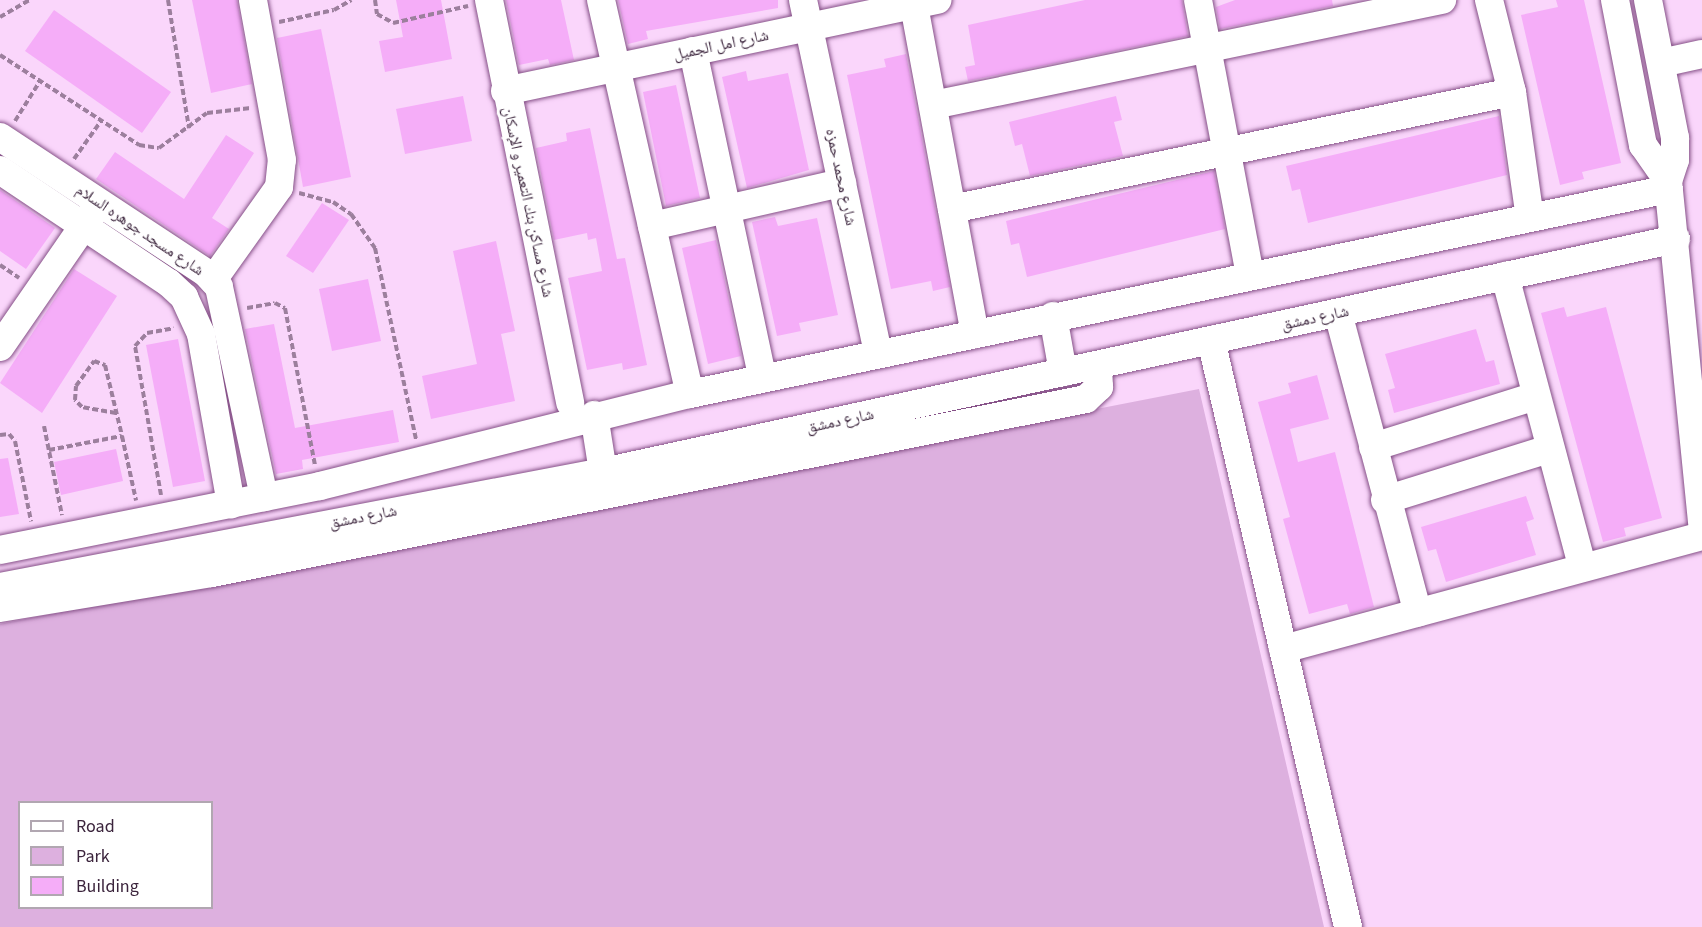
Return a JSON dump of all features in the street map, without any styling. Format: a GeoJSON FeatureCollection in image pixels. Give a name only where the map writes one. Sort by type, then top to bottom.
{"type":"FeatureCollection","features":[{"type":"Feature","properties":{"kind":"street"},"geometry":{"type":"LineString","coordinates":[[601,0],[690,394]]}},
{"type":"Feature","properties":{"kind":"street"},"geometry":{"type":"LineString","coordinates":[[1198,0],[1250,275]]}},
{"type":"Feature","properties":{"kind":"street"},"geometry":{"type":"LineString","coordinates":[[933,105],[1442,0]]}},
{"type":"Feature","properties":{"kind":"street"},"geometry":{"type":"LineString","coordinates":[[1489,0],[1512,92],[1530,218]]}},
{"type":"Feature","properties":{"kind":"street"},"geometry":{"type":"LineString","coordinates":[[1615,0],[1643,145],[1638,172],[1624,199]]}},
{"type":"Feature","properties":{"kind":"street"},"geometry":{"type":"LineString","coordinates":[[1648,0],[1676,150],[1669,185],[1699,439],[1702,523]]}},
{"type":"Feature","properties":{"kind":"street","name":"شارع مساكن بنك التعمير و الإسكان"},"geometry":{"type":"LineString","coordinates":[[489,1],[505,91],[582,409],[603,472]]}},
{"type":"Feature","properties":{"kind":"street"},"geometry":{"type":"LineString","coordinates":[[922,2],[933,105],[975,334]]}},
{"type":"Feature","properties":{"kind":"street","name":"شارع امل الجميل"},"geometry":{"type":"LineString","coordinates":[[505,91],[693,51],[806,14],[922,2]]}},
{"type":"Feature","properties":{"kind":"street"},"geometry":{"type":"LineString","coordinates":[[213,280],[279,187],[282,160],[255,12]]}},
{"type":"Feature","properties":{"kind":"street","name":"شارع محمد حمزه"},"geometry":{"type":"LineString","coordinates":[[806,14],[878,354]]}},
{"type":"Feature","properties":{"kind":"street"},"geometry":{"type":"LineString","coordinates":[[693,51],[763,379]]}},
{"type":"Feature","properties":{"kind":"street"},"geometry":{"type":"LineString","coordinates":[[1661,63],[1702,54]]}},
{"type":"Feature","properties":{"kind":"street"},"geometry":{"type":"LineString","coordinates":[[952,209],[1512,92]]}},
{"type":"Feature","properties":{"kind":"street","name":"شارع مسجد جوهره السلام"},"geometry":{"type":"LineString","coordinates":[[2,138],[213,280],[227,313],[264,498]]}},
{"type":"Feature","properties":{"kind":"street"},"geometry":{"type":"LineString","coordinates":[[1643,145],[1669,185]]}},
{"type":"Feature","properties":{"kind":"street","name":"شارع مسجد جوهره السلام"},"geometry":{"type":"LineString","coordinates":[[0,170],[169,283],[184,297],[198,324],[231,504]]}},
{"type":"Feature","properties":{"kind":"street"},"geometry":{"type":"LineString","coordinates":[[652,226],[842,183]]}},
{"type":"Feature","properties":{"kind":"street"},"geometry":{"type":"LineString","coordinates":[[0,550],[320,486],[420,461],[582,409],[690,394],[763,379],[1053,315],[1624,199],[1669,185]]}},
{"type":"Feature","properties":{"kind":"street"},"geometry":{"type":"LineString","coordinates":[[0,347],[99,202]]}},
{"type":"Feature","properties":{"kind":"street","name":"شارع دمشق"},"geometry":{"type":"LineString","coordinates":[[0,587],[211,560],[603,472],[864,430],[1063,372],[1676,239]]}},
{"type":"Feature","properties":{"kind":"street"},"geometry":{"type":"LineString","coordinates":[[1505,276],[1549,449],[1582,566]]}},
{"type":"Feature","properties":{"kind":"street"},"geometry":{"type":"LineString","coordinates":[[1338,313],[1385,500],[1418,612]]}},
{"type":"Feature","properties":{"kind":"street"},"geometry":{"type":"LineString","coordinates":[[1053,315],[1063,372]]}},
{"type":"Feature","properties":{"kind":"street"},"geometry":{"type":"LineString","coordinates":[[1211,340],[1348,927]]}},
{"type":"Feature","properties":{"kind":"street"},"geometry":{"type":"LineString","coordinates":[[0,608],[211,560],[864,430],[1086,399],[1099,387],[1098,365]]}},
{"type":"Feature","properties":{"kind":"street"},"geometry":{"type":"LineString","coordinates":[[1373,447],[1536,396]]}},
{"type":"Feature","properties":{"kind":"street"},"geometry":{"type":"LineString","coordinates":[[1385,500],[1549,449]]}},
{"type":"Feature","properties":{"kind":"street"},"geometry":{"type":"LineString","coordinates":[[1284,649],[1582,566],[1702,536]]}},
{"type":"Feature","properties":{"kind":"path"},"geometry":{"type":"LineString","coordinates":[[0,17],[29,0]]}},
{"type":"Feature","properties":{"kind":"path"},"geometry":{"type":"LineString","coordinates":[[168,0],[189,128]]}},
{"type":"Feature","properties":{"kind":"path"},"geometry":{"type":"LineString","coordinates":[[255,12],[334,10],[351,0]]}},
{"type":"Feature","properties":{"kind":"path"},"geometry":{"type":"LineString","coordinates":[[375,0],[376,14],[393,23],[489,1]]}},
{"type":"Feature","properties":{"kind":"path"},"geometry":{"type":"LineString","coordinates":[[0,55],[138,145],[159,148],[216,111],[272,106]]}},
{"type":"Feature","properties":{"kind":"path"},"geometry":{"type":"LineString","coordinates":[[2,138],[40,81]]}},
{"type":"Feature","properties":{"kind":"path"},"geometry":{"type":"LineString","coordinates":[[61,177],[101,121]]}},
{"type":"Feature","properties":{"kind":"path"},"geometry":{"type":"LineString","coordinates":[[279,187],[333,202],[365,229],[375,248],[420,461]]}},
{"type":"Feature","properties":{"kind":"path"},"geometry":{"type":"LineString","coordinates":[[227,313],[274,303],[285,308],[320,486]]}},
{"type":"Feature","properties":{"kind":"path"},"geometry":{"type":"LineString","coordinates":[[153,519],[135,346],[147,333],[198,324]]}},
{"type":"Feature","properties":{"kind":"path"},"geometry":{"type":"LineString","coordinates":[[116,414],[82,407],[75,400],[76,386],[94,361],[105,365],[122,436],[153,519]]}},
{"type":"Feature","properties":{"kind":"path"},"geometry":{"type":"LineString","coordinates":[[44,426],[66,536]]}},
{"type":"Feature","properties":{"kind":"path"},"geometry":{"type":"LineString","coordinates":[[0,435],[9,434],[15,441],[35,543]]}},
{"type":"Feature","properties":{"kind":"path"},"geometry":{"type":"LineString","coordinates":[[49,451],[122,436]]}},
{"type":"Feature","properties":{"kind":"green space"},"geometry":{"type":"Polygon","coordinates":[[[1199,389],[1324,927],[0,927],[0,624],[1199,389]]]}},
{"type":"Feature","properties":{"kind":"building"},"geometry":{"type":"Polygon","coordinates":[[[192,0],[237,0],[252,84],[211,93],[192,0]]]}},
{"type":"Feature","properties":{"kind":"building"},"geometry":{"type":"Polygon","coordinates":[[[396,0],[441,0],[452,59],[385,72],[379,41],[403,37],[396,0]]]}},
{"type":"Feature","properties":{"kind":"building"},"geometry":{"type":"Polygon","coordinates":[[[506,0],[561,0],[574,60],[550,65],[548,59],[519,65],[506,0]]]}},
{"type":"Feature","properties":{"kind":"building"},"geometry":{"type":"Polygon","coordinates":[[[618,0],[778,0],[778,8],[646,31],[648,39],[628,44],[618,0]]]}},
{"type":"Feature","properties":{"kind":"building"},"geometry":{"type":"Polygon","coordinates":[[[1085,0],[1182,0],[1188,36],[968,81],[965,67],[975,65],[968,25],[1085,0]]]}},
{"type":"Feature","properties":{"kind":"building"},"geometry":{"type":"Polygon","coordinates":[[[1235,0],[1332,0],[1333,6],[1220,29],[1216,7],[1235,0]]]}},
{"type":"Feature","properties":{"kind":"building"},"geometry":{"type":"Polygon","coordinates":[[[1556,0],[1584,0],[1621,163],[1582,172],[1584,179],[1560,185],[1521,15],[1558,7],[1556,0]]]}},
{"type":"Feature","properties":{"kind":"building"},"geometry":{"type":"Polygon","coordinates":[[[54,10],[171,92],[142,133],[25,51],[54,10]]]}},
{"type":"Feature","properties":{"kind":"building"},"geometry":{"type":"Polygon","coordinates":[[[321,29],[351,177],[303,187],[277,38],[321,29]]]}},
{"type":"Feature","properties":{"kind":"building"},"geometry":{"type":"Polygon","coordinates":[[[906,54],[950,287],[933,291],[931,281],[891,289],[847,75],[886,67],[884,59],[906,54]]]}},
{"type":"Feature","properties":{"kind":"building"},"geometry":{"type":"Polygon","coordinates":[[[746,71],[748,81],[788,73],[809,170],[747,188],[722,77],[746,71]]]}},
{"type":"Feature","properties":{"kind":"building"},"geometry":{"type":"Polygon","coordinates":[[[676,85],[700,198],[666,206],[643,92],[676,85]]]}},
{"type":"Feature","properties":{"kind":"building"},"geometry":{"type":"Polygon","coordinates":[[[463,96],[472,141],[405,154],[396,109],[463,96]]]}},
{"type":"Feature","properties":{"kind":"building"},"geometry":{"type":"Polygon","coordinates":[[[1116,96],[1122,120],[1114,122],[1123,156],[1030,176],[1022,144],[1015,146],[1009,122],[1116,96]]]}},
{"type":"Feature","properties":{"kind":"building"},"geometry":{"type":"Polygon","coordinates":[[[1499,116],[1507,175],[1308,223],[1300,189],[1292,191],[1286,166],[1499,116]]]}},
{"type":"Feature","properties":{"kind":"building"},"geometry":{"type":"Polygon","coordinates":[[[590,128],[617,259],[625,258],[647,365],[623,370],[622,363],[587,370],[568,278],[602,271],[596,238],[588,240],[587,233],[554,240],[536,148],[567,141],[566,133],[590,128]]]}},
{"type":"Feature","properties":{"kind":"building"},"geometry":{"type":"Polygon","coordinates":[[[226,135],[254,153],[212,218],[229,229],[210,256],[96,179],[115,152],[184,199],[226,135]]]}},
{"type":"Feature","properties":{"kind":"building"},"geometry":{"type":"Polygon","coordinates":[[[1214,171],[1225,229],[1027,277],[1019,243],[1011,245],[1006,221],[1214,171]]]}},
{"type":"Feature","properties":{"kind":"building"},"geometry":{"type":"Polygon","coordinates":[[[0,190],[55,228],[26,269],[0,251],[0,190]]]}},
{"type":"Feature","properties":{"kind":"building"},"geometry":{"type":"Polygon","coordinates":[[[322,203],[349,220],[313,273],[286,256],[322,203]]]}},
{"type":"Feature","properties":{"kind":"building"},"geometry":{"type":"Polygon","coordinates":[[[775,217],[778,226],[817,218],[838,315],[799,323],[801,331],[777,336],[752,222],[775,217]]]}},
{"type":"Feature","properties":{"kind":"building"},"geometry":{"type":"Polygon","coordinates":[[[716,240],[741,356],[708,364],[682,248],[716,240]]]}},
{"type":"Feature","properties":{"kind":"building"},"geometry":{"type":"Polygon","coordinates":[[[496,241],[515,331],[501,334],[515,401],[431,419],[422,376],[477,364],[453,251],[496,241]]]}},
{"type":"Feature","properties":{"kind":"building"},"geometry":{"type":"Polygon","coordinates":[[[74,269],[117,296],[42,413],[0,383],[74,269]]]}},
{"type":"Feature","properties":{"kind":"building"},"geometry":{"type":"Polygon","coordinates":[[[368,279],[381,341],[332,351],[319,289],[368,279]]]}},
{"type":"Feature","properties":{"kind":"building"},"geometry":{"type":"Polygon","coordinates":[[[1564,307],[1567,317],[1606,307],[1662,518],[1624,528],[1626,536],[1603,542],[1541,313],[1564,307]]]}},
{"type":"Feature","properties":{"kind":"building"},"geometry":{"type":"Polygon","coordinates":[[[274,324],[295,428],[393,410],[399,442],[302,460],[303,469],[276,474],[245,329],[274,324]]]}},
{"type":"Feature","properties":{"kind":"building"},"geometry":{"type":"Polygon","coordinates":[[[1476,329],[1486,362],[1494,360],[1500,384],[1394,413],[1388,390],[1395,388],[1385,354],[1476,329]]]}},
{"type":"Feature","properties":{"kind":"building"},"geometry":{"type":"Polygon","coordinates":[[[178,339],[205,481],[173,487],[146,345],[178,339]]]}},
{"type":"Feature","properties":{"kind":"building"},"geometry":{"type":"Polygon","coordinates":[[[1317,375],[1329,419],[1290,429],[1298,462],[1335,452],[1374,607],[1350,614],[1347,604],[1309,614],[1283,519],[1290,517],[1258,402],[1291,393],[1288,383],[1317,375]]]}},
{"type":"Feature","properties":{"kind":"building"},"geometry":{"type":"Polygon","coordinates":[[[116,449],[123,481],[61,495],[54,462],[116,449]]]}},
{"type":"Feature","properties":{"kind":"building"},"geometry":{"type":"Polygon","coordinates":[[[8,458],[19,514],[0,517],[0,459],[8,458]]]}},
{"type":"Feature","properties":{"kind":"building"},"geometry":{"type":"Polygon","coordinates":[[[1526,496],[1534,519],[1526,522],[1536,555],[1446,582],[1436,549],[1428,551],[1421,527],[1526,496]]]}}]}
